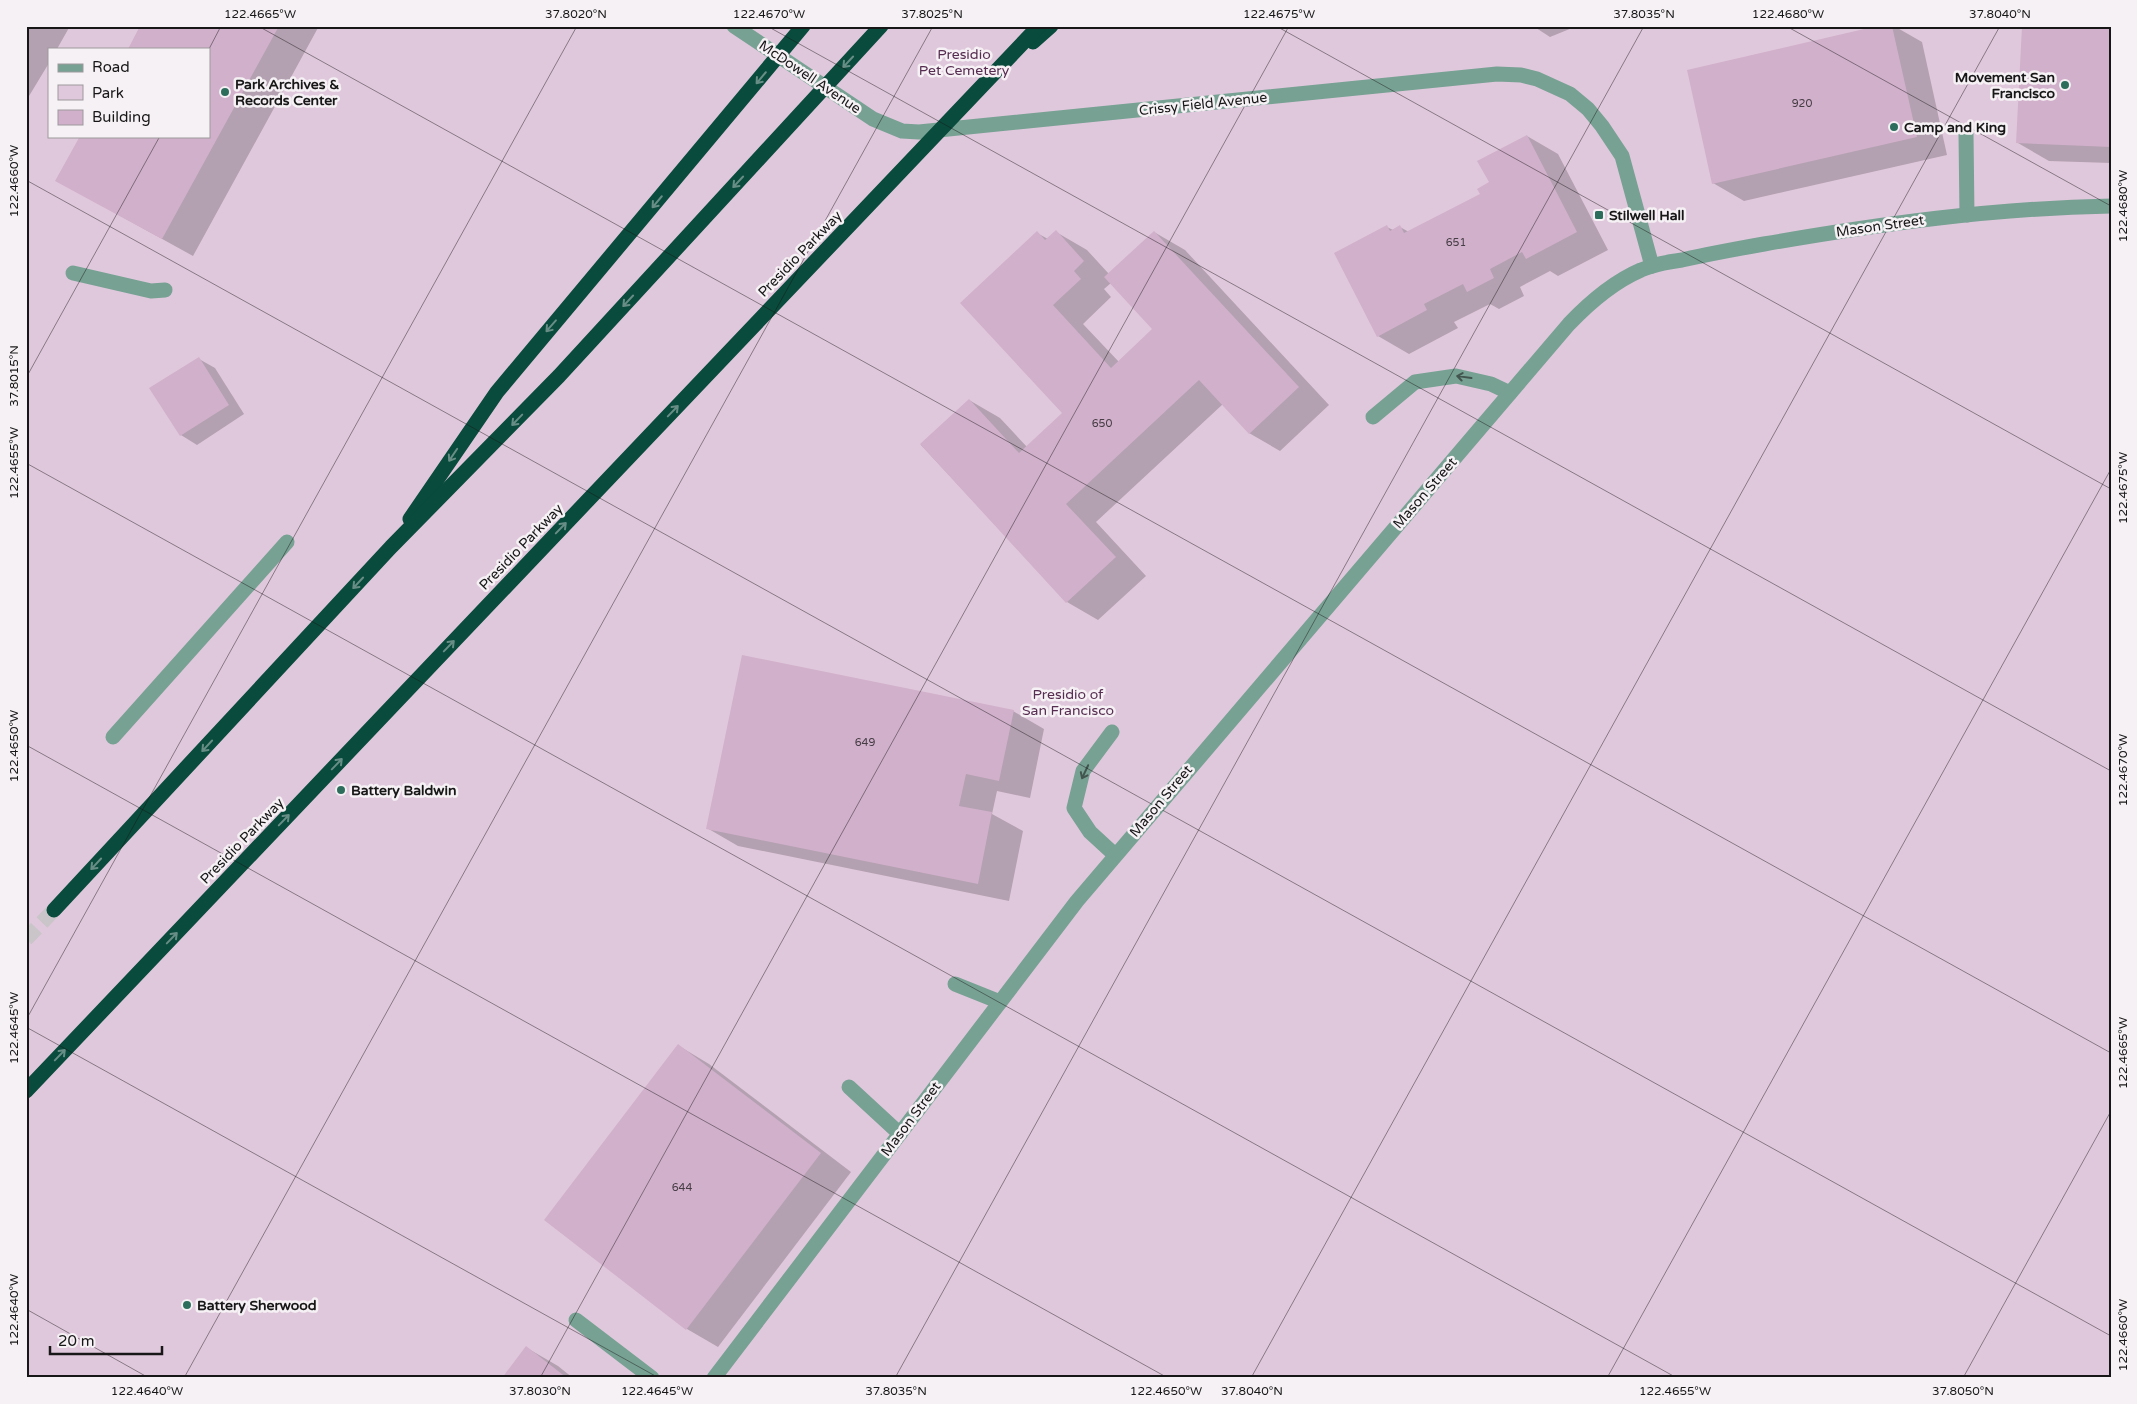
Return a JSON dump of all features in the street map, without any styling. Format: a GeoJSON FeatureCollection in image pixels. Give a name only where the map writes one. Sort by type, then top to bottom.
{"type":"FeatureCollection","features":[{"type":"Feature","properties":{"kind":"highway"},"geometry":{"type":"LineString","coordinates":[[391,547],[496,392],[803,26]]}},
{"type":"Feature","properties":{"kind":"highway"},"geometry":{"type":"LineString","coordinates":[[54,910],[391,547],[559,376],[881,26]]}},
{"type":"Feature","properties":{"kind":"highway","name":"Presidio Parkway"},"geometry":{"type":"LineString","coordinates":[[26,1090],[1039,26]]}},
{"type":"Feature","properties":{"kind":"highway"},"geometry":{"type":"LineString","coordinates":[[983,85],[1051,26]]}},
{"type":"Feature","properties":{"kind":"street","name":"McDowell Avenue"},"geometry":{"type":"LineString","coordinates":[[734,26],[873,119],[887,126]]}},
{"type":"Feature","properties":{"kind":"street","name":"Crissy Field Avenue"},"geometry":{"type":"LineString","coordinates":[[887,126],[902,131],[919,132],[1497,74],[1521,75],[1537,79],[1570,94],[1602,126],[1622,156],[1652,266]]}},
{"type":"Feature","properties":{"kind":"street"},"geometry":{"type":"LineString","coordinates":[[1966,134],[1968,215]]}},
{"type":"Feature","properties":{"kind":"street","name":"Mason Street"},"geometry":{"type":"LineString","coordinates":[[714,1378],[1077,902],[1584,308],[1622,279],[1652,266],[1812,236],[1968,215],[2111,206]]}},
{"type":"Feature","properties":{"kind":"street"},"geometry":{"type":"LineString","coordinates":[[73,273],[151,291],[165,290]]}},
{"type":"Feature","properties":{"kind":"street"},"geometry":{"type":"LineString","coordinates":[[1373,417],[1416,382],[1456,376],[1491,384],[1510,393]]}},
{"type":"Feature","properties":{"kind":"street"},"geometry":{"type":"LineString","coordinates":[[112,737],[287,542]]}},
{"type":"Feature","properties":{"kind":"street"},"geometry":{"type":"LineString","coordinates":[[1112,732],[1084,771],[1074,808],[1090,832],[1115,856]]}},
{"type":"Feature","properties":{"kind":"street"},"geometry":{"type":"LineString","coordinates":[[955,984],[1000,1002]]}},
{"type":"Feature","properties":{"kind":"street"},"geometry":{"type":"LineString","coordinates":[[849,1087],[900,1134]]}},
{"type":"Feature","properties":{"kind":"street"},"geometry":{"type":"LineString","coordinates":[[576,1320],[652,1378]]}},
{"type":"Feature","properties":{"kind":"green space","name":"Presidio of San Francisco"},"geometry":{"type":"Polygon","coordinates":[[[26,26],[2111,26],[2111,1378],[26,1378],[26,26]]]}},
{"type":"Feature","properties":{"kind":"building","name":"Park Archives & Records Center"},"geometry":{"type":"Polygon","coordinates":[[[140,26],[279,26],[162,239],[55,181],[79,138],[210,138],[210,48],[129,48],[140,26]]]}},
{"type":"Feature","properties":{"kind":"building"},"geometry":{"type":"Polygon","coordinates":[[[1877,26],[1892,26],[1917,137],[1712,184],[1687,70],[1877,26]]]}},
{"type":"Feature","properties":{"kind":"building","name":"Movement San Francisco"},"geometry":{"type":"Polygon","coordinates":[[[2022,26],[2111,26],[2111,147],[2016,143],[2022,26]]]}},
{"type":"Feature","properties":{"kind":"building"},"geometry":{"type":"Polygon","coordinates":[[[1527,135],[1577,232],[1526,259],[1522,252],[1490,269],[1494,278],[1467,292],[1463,284],[1424,304],[1427,310],[1377,337],[1334,253],[1387,225],[1390,231],[1400,225],[1404,233],[1480,194],[1477,189],[1489,182],[1477,161],[1527,135]]]}},
{"type":"Feature","properties":{"kind":"building"},"geometry":{"type":"Polygon","coordinates":[[[1056,230],[1084,261],[1074,271],[1081,279],[1053,305],[1111,368],[1152,329],[1104,277],[1154,231],[1299,387],[1249,434],[1199,380],[1066,504],[1116,557],[1066,603],[920,444],[969,399],[1019,453],[1062,413],[960,303],[1037,231],[1045,240],[1056,230]]]}},
{"type":"Feature","properties":{"kind":"building"},"geometry":{"type":"Polygon","coordinates":[[[199,357],[229,405],[180,436],[149,388],[199,357]]]}},
{"type":"Feature","properties":{"kind":"building"},"geometry":{"type":"Polygon","coordinates":[[[742,655],[1014,710],[999,781],[966,774],[959,806],[992,812],[978,884],[706,829],[742,655]]]}},
{"type":"Feature","properties":{"kind":"building"},"geometry":{"type":"Polygon","coordinates":[[[678,1044],[821,1153],[686,1330],[544,1220],[678,1044]]]}},
{"type":"Feature","properties":{"kind":"building"},"geometry":{"type":"Polygon","coordinates":[[[526,1346],[567,1378],[502,1378],[526,1346]]]}},
{"type":"Feature","properties":{"kind":"tunnel"},"geometry":{"type":"LineString","coordinates":[[26,939],[54,910]]}},
{"type":"Feature","properties":{"kind":"place","name":"Movement San Francisco"},"geometry":{"type":"Point","coordinates":[2065,85]}},
{"type":"Feature","properties":{"kind":"place","name":"Park Archives & Records Center"},"geometry":{"type":"Point","coordinates":[225,92]}},
{"type":"Feature","properties":{"kind":"place","name":"Camp and King"},"geometry":{"type":"Point","coordinates":[1894,127]}},
{"type":"Feature","properties":{"kind":"place","name":"Stilwell Hall"},"geometry":{"type":"Point","coordinates":[1599,215]}},
{"type":"Feature","properties":{"kind":"place","name":"Battery Baldwin"},"geometry":{"type":"Point","coordinates":[341,790]}},
{"type":"Feature","properties":{"kind":"place","name":"Battery Sherwood"},"geometry":{"type":"Point","coordinates":[187,1305]}},
{"type":"Feature","properties":{"kind":"park label","name":"Presidio Pet Cemetery"},"geometry":{"type":"Point","coordinates":[964,62]}}]}
